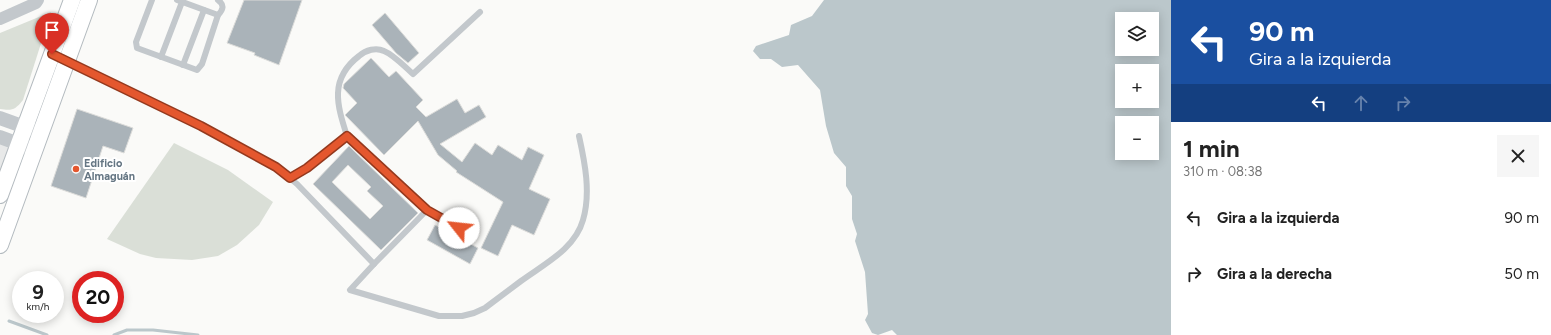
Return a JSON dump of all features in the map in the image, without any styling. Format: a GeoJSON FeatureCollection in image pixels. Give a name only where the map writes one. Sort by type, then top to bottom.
{"type":"FeatureCollection","features":[{"type":"Feature","properties":{"kind":"main road"},"geometry":{"type":"LineString","coordinates":[[0,245],[40,132],[72,0]]}},
{"type":"Feature","properties":{"kind":"main road"},"geometry":{"type":"LineString","coordinates":[[0,195],[24,127],[89,0]]}},
{"type":"Feature","properties":{"kind":"street"},"geometry":{"type":"LineString","coordinates":[[0,19],[36,3],[38,0]]}},
{"type":"Feature","properties":{"kind":"street"},"geometry":{"type":"LineString","coordinates":[[0,118],[40,132]]}},
{"type":"Feature","properties":{"kind":"street"},"geometry":{"type":"LineString","coordinates":[[0,137],[34,149]]}},
{"type":"Feature","properties":{"kind":"lane"},"geometry":{"type":"LineString","coordinates":[[152,0],[135,45],[137,48],[197,70],[200,68],[218,15],[223,7],[222,3],[218,0]]}},
{"type":"Feature","properties":{"kind":"lane"},"geometry":{"type":"LineString","coordinates":[[161,57],[180,1],[218,15]]}},
{"type":"Feature","properties":{"kind":"lane"},"geometry":{"type":"LineString","coordinates":[[183,65],[204,10]]}},
{"type":"Feature","properties":{"kind":"lane"},"geometry":{"type":"LineString","coordinates":[[459,228],[427,210],[347,136],[340,113],[338,85],[341,75],[356,58],[363,52],[370,50],[384,51],[413,74],[480,12]]}},
{"type":"Feature","properties":{"kind":"lane"},"geometry":{"type":"LineString","coordinates":[[59,58],[201,126],[276,167],[290,178],[374,264]]}},
{"type":"Feature","properties":{"kind":"lane"},"geometry":{"type":"LineString","coordinates":[[290,178],[307,168],[347,136]]}},
{"type":"Feature","properties":{"kind":"lane"},"geometry":{"type":"LineString","coordinates":[[427,210],[350,290],[439,316],[462,316],[485,308],[557,255],[577,234],[583,221],[587,189],[579,136]]}},
{"type":"Feature","properties":{"kind":"shaded area"},"geometry":{"type":"Polygon","coordinates":[[[824,0],[1171,0],[1171,335],[897,335],[892,330],[878,335],[872,333],[865,320],[868,314],[865,272],[855,241],[857,234],[852,219],[852,196],[846,186],[846,167],[834,153],[826,126],[820,90],[798,65],[782,67],[771,59],[760,59],[753,51],[756,46],[789,35],[791,25],[812,16],[824,0]]]}},
{"type":"Feature","properties":{"kind":"shaded area"},"geometry":{"type":"Polygon","coordinates":[[[51,12],[23,100],[13,109],[0,109],[0,33],[51,12]]]}},
{"type":"Feature","properties":{"kind":"shaded area"},"geometry":{"type":"Polygon","coordinates":[[[0,137],[19,144],[0,195],[0,137]]]}},
{"type":"Feature","properties":{"kind":"shaded area"},"geometry":{"type":"Polygon","coordinates":[[[174,143],[228,170],[273,202],[259,225],[237,245],[218,256],[192,260],[156,258],[140,254],[107,239],[174,143]]]}},
{"type":"Feature","properties":{"kind":"building"},"geometry":{"type":"Polygon","coordinates":[[[244,0],[302,0],[279,65],[254,55],[255,53],[227,43],[244,0]]]}},
{"type":"Feature","properties":{"kind":"building"},"geometry":{"type":"Polygon","coordinates":[[[385,13],[419,53],[408,63],[396,53],[372,25],[385,13]]]}},
{"type":"Feature","properties":{"kind":"building"},"geometry":{"type":"Polygon","coordinates":[[[371,58],[389,77],[396,71],[423,100],[416,107],[426,117],[457,99],[465,113],[479,105],[486,117],[440,144],[462,162],[475,143],[492,155],[498,145],[522,160],[528,147],[544,155],[529,189],[550,199],[534,235],[512,225],[498,256],[481,248],[503,202],[456,172],[457,171],[438,155],[418,121],[384,155],[345,115],[357,103],[343,88],[344,84],[371,58]]]}},
{"type":"Feature","properties":{"kind":"building","name":"Edificio Almaguán"},"geometry":{"type":"Polygon","coordinates":[[[77,109],[133,128],[124,153],[103,146],[86,198],[51,186],[77,109]]]}},
{"type":"Feature","properties":{"kind":"building"},"geometry":{"type":"Polygon","coordinates":[[[349,146],[418,213],[381,250],[313,184],[349,146]],[[348,165],[332,182],[370,219],[383,206],[367,191],[371,187],[348,165]]]}},
{"type":"Feature","properties":{"kind":"building"},"geometry":{"type":"Polygon","coordinates":[[[435,225],[478,248],[470,264],[427,240],[435,225]]]}},
{"type":"Feature","properties":{"kind":"waterway"},"geometry":{"type":"LineString","coordinates":[[9,321],[47,335]]}},
{"type":"Feature","properties":{"kind":"waterway"},"geometry":{"type":"LineString","coordinates":[[114,335],[127,330],[153,330],[198,335]]}},
{"type":"Feature","properties":{"kind":"place","name":"Edificio Almaguán"},"geometry":{"type":"Point","coordinates":[76,169]}},
{"type":"Feature","properties":{"kind":"route"},"geometry":{"type":"LineString","coordinates":[[52,54],[201,126],[276,167],[290,178],[307,168],[347,136],[427,210],[459,228]]}}]}
